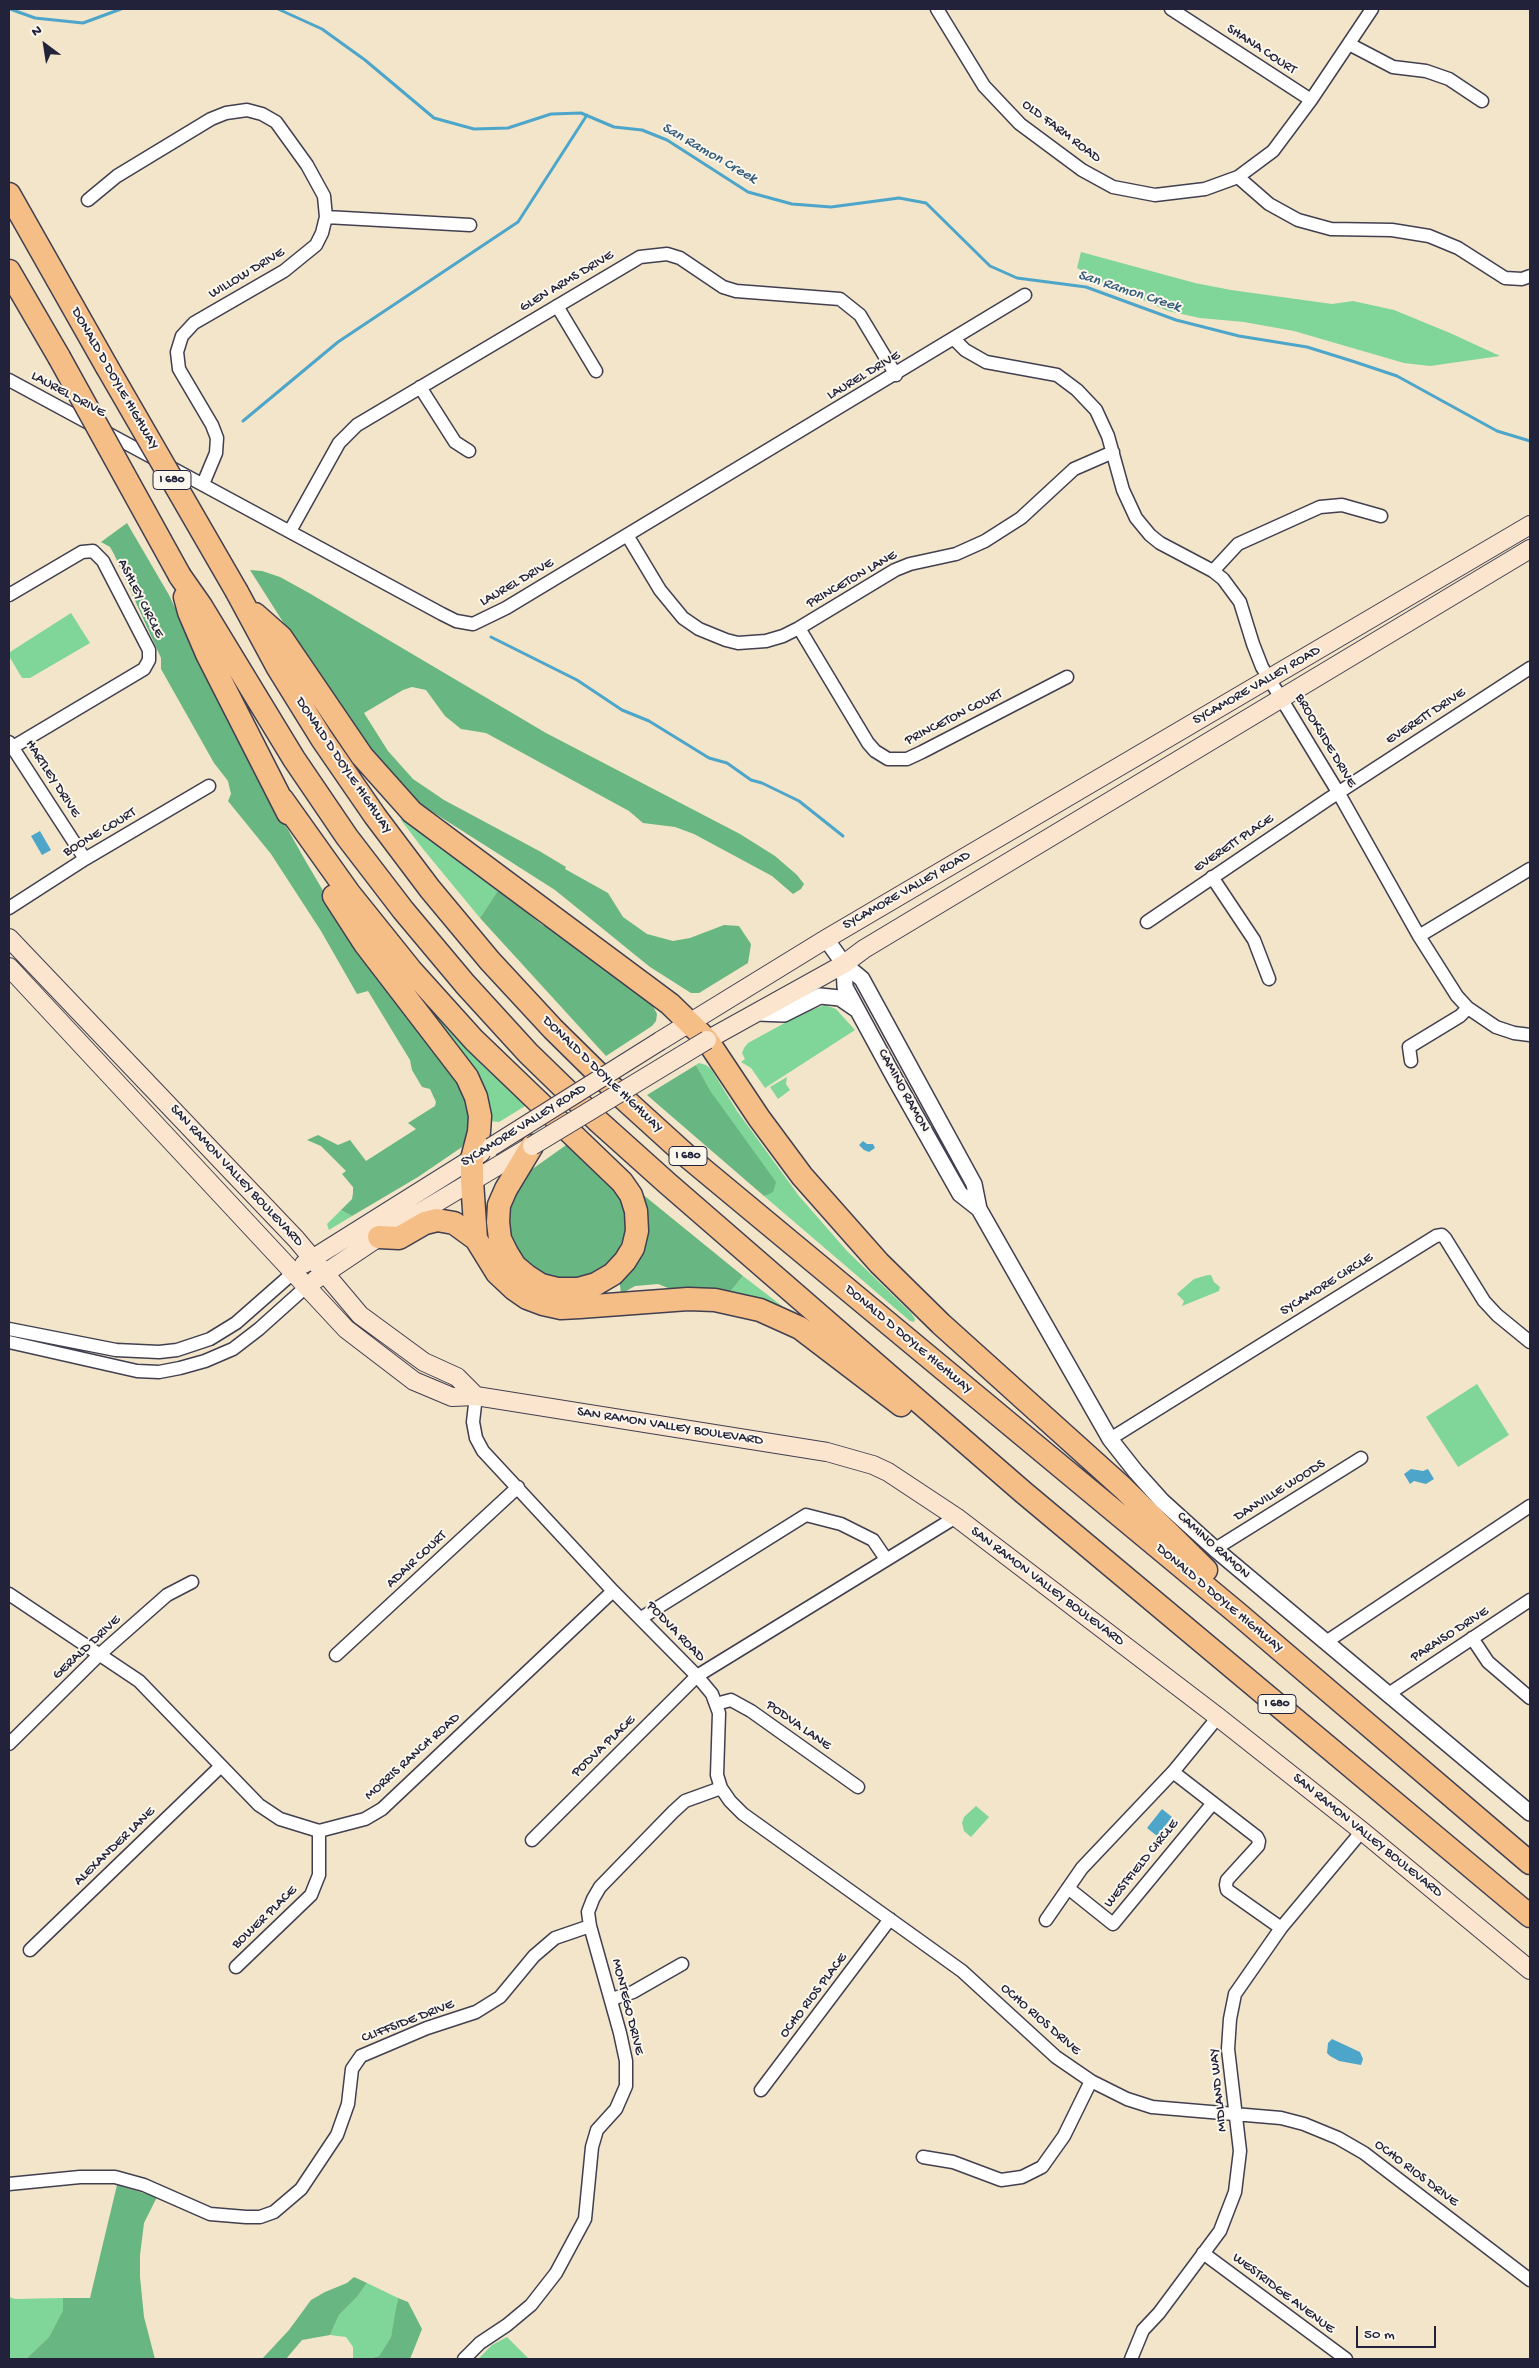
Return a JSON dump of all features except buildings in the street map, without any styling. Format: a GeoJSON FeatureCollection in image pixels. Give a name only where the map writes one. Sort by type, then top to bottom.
{"type":"FeatureCollection","features":[{"type":"Feature","properties":{"kind":"highway","name":"DONALD D DOYLE HIGHWAY"},"geometry":{"type":"LineString","coordinates":[[9,194],[240,598],[278,668],[322,739],[375,816],[430,889],[490,961],[553,1029],[623,1098],[695,1162],[1236,1612],[1530,1863]]}},
{"type":"Feature","properties":{"kind":"highway","name":"I 680"},"geometry":{"type":"LineString","coordinates":[[9,271],[59,357],[180,576],[195,609],[294,759],[348,837],[403,910],[465,984],[528,1053],[653,1171],[1023,1492],[1530,1916]]}},
{"type":"Feature","properties":{"kind":"highway"},"geometry":{"type":"LineString","coordinates":[[240,598],[282,637],[362,756],[412,812],[670,1004],[707,1040],[797,1169],[866,1249],[941,1324],[1154,1519],[1222,1586],[1236,1612]]}},
{"type":"Feature","properties":{"kind":"highway"},"geometry":{"type":"LineString","coordinates":[[195,609],[255,752],[282,799],[349,893],[410,969],[474,1040],[611,1172],[631,1195],[636,1211],[637,1230],[633,1248],[625,1261],[613,1274],[596,1284],[578,1289],[557,1289],[542,1285],[515,1266],[506,1253],[500,1239],[499,1205],[506,1189],[532,1146]]}},
{"type":"Feature","properties":{"kind":"highway"},"geometry":{"type":"LineString","coordinates":[[282,799],[296,832],[365,944],[467,1077],[476,1097],[480,1116],[481,1153],[472,1182],[476,1239]]}},
{"type":"Feature","properties":{"kind":"highway"},"geometry":{"type":"LineString","coordinates":[[379,1237],[399,1238],[425,1223],[437,1220],[454,1223],[476,1239],[497,1273],[514,1289],[528,1298],[561,1308],[663,1300],[715,1300],[737,1303],[780,1318],[800,1328],[845,1361],[980,1469],[1023,1492]]}},
{"type":"Feature","properties":{"kind":"main road","name":"SYCAMORE VALLEY ROAD"},"geometry":{"type":"LineString","coordinates":[[294,1272],[312,1258],[826,939],[1530,525]]}},
{"type":"Feature","properties":{"kind":"main road","name":"SYCAMORE VALLEY ROAD"},"geometry":{"type":"LineString","coordinates":[[307,1286],[379,1237],[500,1164],[707,1040],[844,964],[864,949],[1530,550]]}},
{"type":"Feature","properties":{"kind":"main road","name":"SAN RAMON VALLEY BOULEVARD"},"geometry":{"type":"LineString","coordinates":[[9,938],[115,1047],[312,1258],[360,1315],[424,1362],[457,1377],[476,1396]]}},
{"type":"Feature","properties":{"kind":"main road","name":"SAN RAMON VALLEY BOULEVARD"},"geometry":{"type":"LineString","coordinates":[[9,968],[346,1330],[414,1381],[452,1397],[476,1396],[827,1452],[873,1465],[888,1472],[956,1517],[1218,1718],[1362,1831],[1530,1970]]}},
{"type":"Feature","properties":{"kind":"street","name":"OLD FARM ROAD"},"geometry":{"type":"LineString","coordinates":[[937,9],[984,86],[1020,124],[1082,170],[1112,187],[1155,195],[1206,190],[1238,177],[1273,150],[1311,100],[1372,9]]}},
{"type":"Feature","properties":{"kind":"street","name":"SHANA COURT"},"geometry":{"type":"LineString","coordinates":[[1170,9],[1311,100]]}},
{"type":"Feature","properties":{"kind":"street"},"geometry":{"type":"LineString","coordinates":[[1348,44],[1393,67],[1426,71],[1448,79],[1482,101]]}},
{"type":"Feature","properties":{"kind":"street"},"geometry":{"type":"LineString","coordinates":[[88,200],[117,176],[211,119],[247,110],[262,114],[276,122],[293,143],[318,184],[326,209],[326,217],[470,225]]}},
{"type":"Feature","properties":{"kind":"street"},"geometry":{"type":"LineString","coordinates":[[1238,177],[1269,204],[1298,220],[1331,229],[1392,230],[1429,236],[1458,248],[1505,278],[1522,279],[1530,276]]}},
{"type":"Feature","properties":{"kind":"street","name":"WILLOW DRIVE"},"geometry":{"type":"LineString","coordinates":[[203,484],[216,453],[217,438],[212,425],[179,369],[177,352],[182,336],[194,323],[298,261],[316,245],[322,233],[326,217]]}},
{"type":"Feature","properties":{"kind":"street","name":"GLEN ARMS DRIVE"},"geometry":{"type":"LineString","coordinates":[[290,532],[344,437],[357,425],[630,261],[650,255],[667,254],[688,262],[729,290],[840,299],[860,315],[896,374]]}},
{"type":"Feature","properties":{"kind":"street","name":"LAUREL DRIVE"},"geometry":{"type":"LineString","coordinates":[[9,380],[442,614],[459,622],[473,624],[506,608],[1025,295]]}},
{"type":"Feature","properties":{"kind":"street"},"geometry":{"type":"LineString","coordinates":[[557,306],[596,371]]}},
{"type":"Feature","properties":{"kind":"street","name":"BROOKSIDE DRIVE"},"geometry":{"type":"LineString","coordinates":[[954,339],[964,350],[986,362],[1048,373],[1067,382],[1096,410],[1102,420],[1113,452],[1126,498],[1142,526],[1160,543],[1213,571],[1224,580],[1240,602],[1257,656],[1338,792],[1419,936],[1457,996],[1468,1008],[1496,1027],[1514,1033],[1530,1035]]}},
{"type":"Feature","properties":{"kind":"street"},"geometry":{"type":"LineString","coordinates":[[420,387],[455,442],[469,451]]}},
{"type":"Feature","properties":{"kind":"street","name":"PRINCETON LANE"},"geometry":{"type":"LineString","coordinates":[[627,535],[671,605],[683,618],[699,629],[726,640],[753,643],[783,636],[799,628],[895,570],[910,564],[956,554],[985,541],[1021,518],[1074,469],[1113,452]]}},
{"type":"Feature","properties":{"kind":"street"},"geometry":{"type":"LineString","coordinates":[[1213,571],[1238,544],[1320,507],[1342,505],[1381,516]]}},
{"type":"Feature","properties":{"kind":"street","name":"ASHLEY CIRCLE"},"geometry":{"type":"LineString","coordinates":[[9,595],[82,552],[93,551],[103,561],[149,650],[148,660],[144,669],[11,744]]}},
{"type":"Feature","properties":{"kind":"street","name":"PRINCETON COURT"},"geometry":{"type":"LineString","coordinates":[[799,628],[868,744],[875,752],[888,759],[907,758],[922,752],[1067,677]]}},
{"type":"Feature","properties":{"kind":"street","name":"EVERETT DRIVE"},"geometry":{"type":"LineString","coordinates":[[1338,792],[1530,668]]}},
{"type":"Feature","properties":{"kind":"street","name":"HARTLEY DRIVE"},"geometry":{"type":"LineString","coordinates":[[11,744],[85,859]]}},
{"type":"Feature","properties":{"kind":"street","name":"BOONE COURT"},"geometry":{"type":"LineString","coordinates":[[9,908],[85,859],[209,786]]}},
{"type":"Feature","properties":{"kind":"street","name":"EVERETT PLACE"},"geometry":{"type":"LineString","coordinates":[[1147,922],[1338,792]]}},
{"type":"Feature","properties":{"kind":"street"},"geometry":{"type":"LineString","coordinates":[[1419,936],[1530,870]]}},
{"type":"Feature","properties":{"kind":"street"},"geometry":{"type":"LineString","coordinates":[[1212,877],[1254,940],[1269,979]]}},
{"type":"Feature","properties":{"kind":"street","name":"CAMINO RAMON"},"geometry":{"type":"LineString","coordinates":[[826,939],[844,964],[862,979],[974,1184],[980,1208],[1110,1439],[1162,1500],[1215,1549],[1530,1812]]}},
{"type":"Feature","properties":{"kind":"street","name":"CAMINO RAMON"},"geometry":{"type":"LineString","coordinates":[[844,964],[846,987],[960,1194],[980,1208]]}},
{"type":"Feature","properties":{"kind":"street"},"geometry":{"type":"LineString","coordinates":[[758,1013],[784,1014],[820,996],[840,998],[859,1011]]}},
{"type":"Feature","properties":{"kind":"street"},"geometry":{"type":"LineString","coordinates":[[1411,1061],[1409,1047],[1460,1016],[1468,1008]]}},
{"type":"Feature","properties":{"kind":"street","name":"SYCAMORE CIRCLE"},"geometry":{"type":"LineString","coordinates":[[1110,1439],[1436,1236],[1442,1235],[1445,1238],[1484,1301],[1497,1315],[1530,1342]]}},
{"type":"Feature","properties":{"kind":"street"},"geometry":{"type":"LineString","coordinates":[[9,1329],[116,1350],[152,1352],[177,1350],[210,1338],[231,1327],[294,1272]]}},
{"type":"Feature","properties":{"kind":"street"},"geometry":{"type":"LineString","coordinates":[[9,1342],[136,1371],[159,1372],[205,1361],[233,1349],[259,1330],[307,1286]]}},
{"type":"Feature","properties":{"kind":"street","name":"PODVA ROAD"},"geometry":{"type":"LineString","coordinates":[[476,1396],[473,1422],[479,1445],[614,1591],[697,1676],[956,1517]]}},
{"type":"Feature","properties":{"kind":"street","name":"DANVILLE WOODS"},"geometry":{"type":"LineString","coordinates":[[1215,1549],[1361,1458]]}},
{"type":"Feature","properties":{"kind":"street","name":"ADAIR COURT"},"geometry":{"type":"LineString","coordinates":[[336,1655],[518,1487]]}},
{"type":"Feature","properties":{"kind":"street"},"geometry":{"type":"LineString","coordinates":[[1326,1642],[1530,1506]]}},
{"type":"Feature","properties":{"kind":"street"},"geometry":{"type":"LineString","coordinates":[[641,1618],[806,1515],[842,1524],[872,1540],[886,1559]]}},
{"type":"Feature","properties":{"kind":"street","name":"GERALD DRIVE"},"geometry":{"type":"LineString","coordinates":[[9,1744],[100,1655],[167,1596],[192,1582]]}},
{"type":"Feature","properties":{"kind":"street","name":"MORRIS RANCH ROAD"},"geometry":{"type":"LineString","coordinates":[[319,1831],[365,1819],[382,1809],[614,1591]]}},
{"type":"Feature","properties":{"kind":"street"},"geometry":{"type":"LineString","coordinates":[[9,1594],[139,1682],[259,1805],[280,1819],[319,1831]]}},
{"type":"Feature","properties":{"kind":"street","name":"PARAISO DRIVE"},"geometry":{"type":"LineString","coordinates":[[1387,1694],[1530,1600]]}},
{"type":"Feature","properties":{"kind":"street"},"geometry":{"type":"LineString","coordinates":[[1472,1638],[1488,1662],[1530,1698]]}},
{"type":"Feature","properties":{"kind":"street"},"geometry":{"type":"LineString","coordinates":[[697,1676],[712,1694],[716,1704],[719,1722],[717,1775],[721,1788]]}},
{"type":"Feature","properties":{"kind":"street","name":"PODVA PLACE"},"geometry":{"type":"LineString","coordinates":[[532,1840],[697,1676]]}},
{"type":"Feature","properties":{"kind":"street","name":"PODVA LANE"},"geometry":{"type":"LineString","coordinates":[[716,1704],[731,1700],[751,1711],[858,1787]]}},
{"type":"Feature","properties":{"kind":"street"},"geometry":{"type":"LineString","coordinates":[[1046,1920],[1082,1868],[1173,1772],[1218,1718]]}},
{"type":"Feature","properties":{"kind":"street","name":"ALEXANDER LANE"},"geometry":{"type":"LineString","coordinates":[[30,1950],[221,1766]]}},
{"type":"Feature","properties":{"kind":"street"},"geometry":{"type":"LineString","coordinates":[[1173,1772],[1257,1837],[1259,1841],[1227,1880],[1227,1890],[1281,1928]]}},
{"type":"Feature","properties":{"kind":"street","name":"OCHO RIOS DRIVE"},"geometry":{"type":"LineString","coordinates":[[721,1788],[730,1801],[743,1814],[962,1971],[1056,2057],[1091,2081],[1152,2108],[1281,2118],[1304,2124],[1338,2138],[1364,2153],[1530,2280]]}},
{"type":"Feature","properties":{"kind":"street","name":"MONTEGO DRIVE"},"geometry":{"type":"LineString","coordinates":[[464,2359],[480,2343],[532,2305],[556,2273],[585,2219],[592,2147],[598,2130],[616,2109],[626,2086],[626,2061],[612,1999],[590,1926],[588,1912],[600,1887],[685,1801],[721,1788]]}},
{"type":"Feature","properties":{"kind":"street","name":"WESTFIELD CIRCLE"},"geometry":{"type":"LineString","coordinates":[[1068,1888],[1113,1924],[1213,1802]]}},
{"type":"Feature","properties":{"kind":"street","name":"BOWER PLACE"},"geometry":{"type":"LineString","coordinates":[[236,1967],[311,1895],[319,1875],[319,1831]]}},
{"type":"Feature","properties":{"kind":"street","name":"MIDLAND WAY"},"geometry":{"type":"LineString","coordinates":[[1131,2359],[1143,2330],[1159,2313],[1220,2231],[1235,2192],[1240,2151],[1228,2050],[1230,2019],[1235,1994],[1281,1928],[1362,1831]]}},
{"type":"Feature","properties":{"kind":"street","name":"OCHO RIOS PLACE"},"geometry":{"type":"LineString","coordinates":[[761,2090],[890,1919]]}},
{"type":"Feature","properties":{"kind":"street","name":"CLIFFSIDE DRIVE"},"geometry":{"type":"LineString","coordinates":[[9,2184],[80,2177],[115,2178],[144,2185],[210,2214],[246,2217],[274,2212],[301,2189],[337,2135],[348,2104],[352,2069],[361,2056],[426,2028],[476,2012],[500,1997],[534,1956],[555,1938],[590,1926]]}},
{"type":"Feature","properties":{"kind":"street"},"geometry":{"type":"LineString","coordinates":[[612,1999],[633,1992],[682,1964]]}},
{"type":"Feature","properties":{"kind":"street"},"geometry":{"type":"LineString","coordinates":[[923,2158],[953,2162],[1001,2180],[1022,2177],[1042,2166],[1064,2136],[1091,2081]]}},
{"type":"Feature","properties":{"kind":"street","name":"WESTRIDGE AVENUE"},"geometry":{"type":"LineString","coordinates":[[1203,2253],[1346,2359]]}},
{"type":"Feature","properties":{"kind":"green space"},"geometry":{"type":"Polygon","coordinates":[[[1081,252],[1195,283],[1231,290],[1332,304],[1353,301],[1394,310],[1500,356],[1430,366],[1404,363],[1294,331],[1244,322],[1200,318],[1168,311],[1102,282],[1077,268],[1081,252]]]}},
{"type":"Feature","properties":{"kind":"green space"},"geometry":{"type":"Polygon","coordinates":[[[127,523],[169,595],[236,737],[325,894],[446,1059],[471,1104],[471,1121],[462,1147],[418,1177],[352,1216],[341,1210],[352,1199],[353,1193],[353,1187],[342,1174],[346,1171],[321,1146],[307,1140],[318,1135],[338,1145],[350,1140],[366,1161],[416,1129],[408,1123],[435,1106],[436,1102],[430,1089],[422,1087],[412,1070],[410,1060],[368,991],[357,994],[321,931],[271,854],[228,801],[231,794],[228,781],[214,763],[161,669],[161,658],[114,554],[110,547],[101,542],[127,523]]]}},
{"type":"Feature","properties":{"kind":"green space"},"geometry":{"type":"Polygon","coordinates":[[[250,570],[262,571],[280,577],[546,733],[740,834],[775,856],[797,875],[804,884],[801,889],[793,894],[772,876],[694,834],[675,827],[643,823],[629,811],[486,733],[461,729],[445,716],[426,690],[412,687],[403,690],[364,713],[388,751],[413,779],[444,800],[541,852],[566,867],[565,869],[608,893],[623,917],[647,934],[673,941],[690,938],[724,925],[739,926],[751,944],[748,963],[699,993],[691,993],[650,967],[555,890],[417,802],[383,766],[290,633],[250,570]]]}},
{"type":"Feature","properties":{"kind":"green space"},"geometry":{"type":"Polygon","coordinates":[[[71,613],[90,643],[30,678],[22,678],[9,656],[10,652],[71,613]]]}},
{"type":"Feature","properties":{"kind":"green space"},"geometry":{"type":"Polygon","coordinates":[[[402,816],[499,889],[480,918],[423,849],[401,820],[402,816]]]}},
{"type":"Feature","properties":{"kind":"green space"},"geometry":{"type":"Polygon","coordinates":[[[499,889],[542,925],[555,929],[652,1004],[657,1014],[656,1021],[652,1026],[606,1056],[480,918],[499,889]]]}},
{"type":"Feature","properties":{"kind":"green space"},"geometry":{"type":"Polygon","coordinates":[[[389,960],[530,1103],[499,1122],[489,1121],[389,960]]]}},
{"type":"Feature","properties":{"kind":"green space"},"geometry":{"type":"Polygon","coordinates":[[[825,1005],[836,1009],[855,1030],[765,1088],[751,1068],[741,1062],[745,1059],[742,1053],[744,1048],[748,1043],[803,1013],[825,1005]]]}},
{"type":"Feature","properties":{"kind":"green space"},"geometry":{"type":"Polygon","coordinates":[[[699,1063],[711,1069],[737,1111],[799,1196],[847,1251],[911,1313],[915,1319],[914,1322],[910,1321],[764,1196],[767,1195],[696,1065],[699,1063]]]}},
{"type":"Feature","properties":{"kind":"green space"},"geometry":{"type":"Polygon","coordinates":[[[696,1065],[711,1092],[776,1182],[773,1192],[764,1196],[647,1095],[696,1065]]]}},
{"type":"Feature","properties":{"kind":"green space"},"geometry":{"type":"Polygon","coordinates":[[[787,1077],[786,1084],[790,1090],[778,1099],[770,1087],[787,1077]]]}},
{"type":"Feature","properties":{"kind":"green space"},"geometry":{"type":"Polygon","coordinates":[[[569,1143],[617,1190],[626,1210],[627,1230],[616,1255],[598,1271],[578,1279],[556,1278],[543,1274],[526,1263],[512,1245],[507,1211],[524,1175],[569,1143]]]}},
{"type":"Feature","properties":{"kind":"green space"},"geometry":{"type":"Polygon","coordinates":[[[641,1193],[743,1276],[729,1293],[673,1290],[658,1284],[635,1286],[621,1294],[619,1277],[641,1193]]]}},
{"type":"Feature","properties":{"kind":"green space"},"geometry":{"type":"Polygon","coordinates":[[[341,1210],[352,1216],[329,1230],[327,1224],[341,1210]]]}},
{"type":"Feature","properties":{"kind":"green space"},"geometry":{"type":"Polygon","coordinates":[[[1211,1275],[1214,1282],[1220,1287],[1219,1291],[1182,1306],[1184,1301],[1177,1294],[1194,1279],[1211,1275]]]}},
{"type":"Feature","properties":{"kind":"green space"},"geometry":{"type":"Polygon","coordinates":[[[743,1276],[786,1309],[729,1293],[743,1276]]]}},
{"type":"Feature","properties":{"kind":"green space"},"geometry":{"type":"Polygon","coordinates":[[[1477,1384],[1509,1435],[1458,1467],[1426,1417],[1477,1384]]]}},
{"type":"Feature","properties":{"kind":"green space"},"geometry":{"type":"Polygon","coordinates":[[[976,1806],[989,1817],[971,1837],[964,1831],[962,1823],[964,1817],[976,1806]]]}},
{"type":"Feature","properties":{"kind":"green space"},"geometry":{"type":"Polygon","coordinates":[[[117,2185],[157,2197],[144,2223],[140,2255],[144,2317],[155,2359],[26,2359],[49,2337],[63,2310],[63,2298],[90,2298],[117,2185]]]}},
{"type":"Feature","properties":{"kind":"green space"},"geometry":{"type":"Polygon","coordinates":[[[354,2277],[367,2283],[357,2297],[339,2315],[330,2335],[302,2340],[286,2359],[262,2359],[289,2330],[311,2300],[347,2283],[354,2277]]]}},
{"type":"Feature","properties":{"kind":"green space"},"geometry":{"type":"Polygon","coordinates":[[[367,2283],[398,2298],[395,2321],[391,2337],[379,2356],[368,2359],[353,2359],[353,2347],[346,2337],[330,2335],[339,2315],[357,2297],[367,2283]]]}},
{"type":"Feature","properties":{"kind":"green space"},"geometry":{"type":"Polygon","coordinates":[[[9,2297],[15,2299],[63,2298],[63,2310],[49,2337],[26,2359],[9,2359],[9,2297]]]}},
{"type":"Feature","properties":{"kind":"green space"},"geometry":{"type":"Polygon","coordinates":[[[398,2298],[408,2302],[422,2329],[410,2359],[368,2359],[379,2356],[391,2337],[398,2298]]]}},
{"type":"Feature","properties":{"kind":"green space"},"geometry":{"type":"Polygon","coordinates":[[[507,2337],[529,2359],[478,2359],[492,2345],[507,2337]]]}},
{"type":"Feature","properties":{"kind":"water"},"geometry":{"type":"Polygon","coordinates":[[[40,831],[51,850],[42,855],[31,836],[40,831]]]}},
{"type":"Feature","properties":{"kind":"water"},"geometry":{"type":"Polygon","coordinates":[[[863,1141],[867,1144],[873,1144],[875,1148],[869,1152],[864,1150],[859,1145],[863,1141]]]}},
{"type":"Feature","properties":{"kind":"water"},"geometry":{"type":"Polygon","coordinates":[[[1411,1469],[1423,1471],[1428,1469],[1434,1479],[1426,1484],[1414,1481],[1410,1484],[1404,1474],[1411,1469]]]}},
{"type":"Feature","properties":{"kind":"water"},"geometry":{"type":"Polygon","coordinates":[[[1162,1809],[1172,1817],[1157,1836],[1147,1828],[1162,1809]]]}},
{"type":"Feature","properties":{"kind":"water"},"geometry":{"type":"Polygon","coordinates":[[[1332,2039],[1360,2052],[1363,2059],[1361,2065],[1339,2061],[1330,2056],[1327,2053],[1328,2043],[1332,2039]]]}},
{"type":"Feature","properties":{"kind":"waterway","name":"San Ramon Creek"},"geometry":{"type":"LineString","coordinates":[[10,9],[35,18],[83,23],[121,9]]}},
{"type":"Feature","properties":{"kind":"waterway","name":"San Ramon Creek"},"geometry":{"type":"LineString","coordinates":[[278,9],[322,29],[365,60],[434,118],[474,129],[508,128],[551,114],[581,113],[614,127],[642,130],[667,140],[748,192],[792,204],[831,207],[899,198],[926,203],[990,266],[1017,278],[1086,287],[1176,320],[1239,336],[1307,347],[1352,361],[1397,376],[1497,431],[1530,441]]}},
{"type":"Feature","properties":{"kind":"waterway"},"geometry":{"type":"LineString","coordinates":[[243,421],[338,342],[518,222],[587,115]]}},
{"type":"Feature","properties":{"kind":"waterway"},"geometry":{"type":"LineString","coordinates":[[491,637],[577,680],[622,710],[649,721],[709,758],[727,763],[751,780],[762,783],[799,801],[843,836]]}}]}
